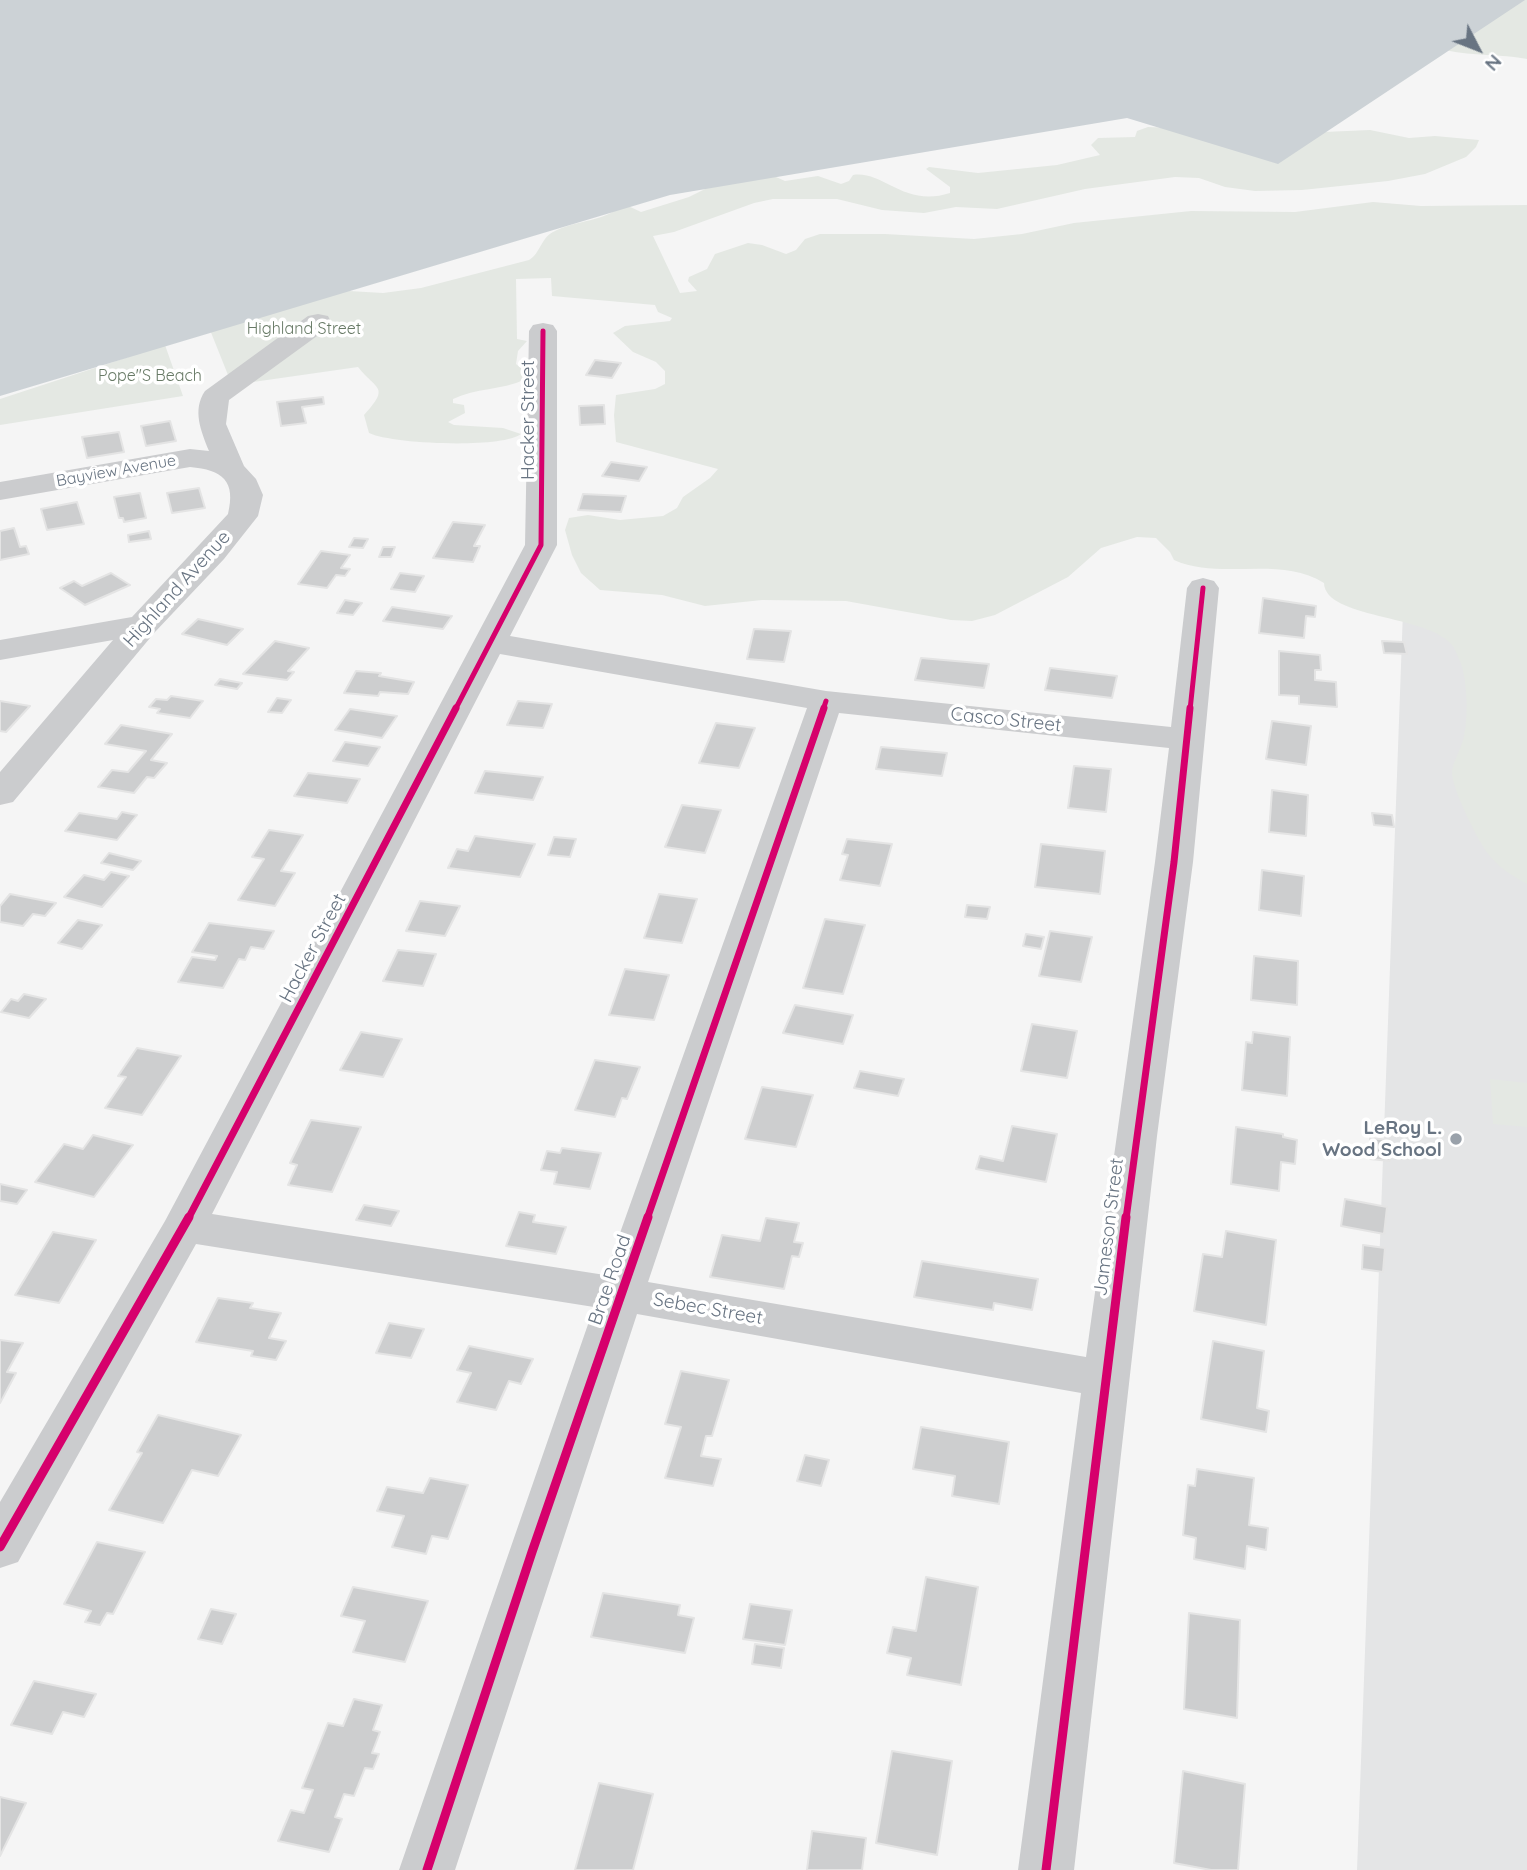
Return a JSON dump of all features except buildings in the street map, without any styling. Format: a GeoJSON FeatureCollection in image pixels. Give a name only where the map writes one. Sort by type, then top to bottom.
{"type":"FeatureCollection","features":[{"type":"Feature","properties":{"kind":"street","name":"Highland Avenue"},"geometry":{"type":"LineString","coordinates":[[0,794],[143,625],[214,552],[243,516],[248,495],[242,479],[231,469],[212,425],[215,397],[318,322]]}},
{"type":"Feature","properties":{"kind":"street","name":"Hacker Street"},"geometry":{"type":"LineString","coordinates":[[0,1547],[184,1226],[492,643],[541,545],[543,331]]}},
{"type":"Feature","properties":{"kind":"street","name":"Bayview Avenue"},"geometry":{"type":"LineString","coordinates":[[0,491],[190,458],[214,460],[231,469]]}},
{"type":"Feature","properties":{"kind":"street","name":"Jameson Street"},"geometry":{"type":"LineString","coordinates":[[1045,1870],[1174,862],[1203,588]]}},
{"type":"Feature","properties":{"kind":"street"},"geometry":{"type":"LineString","coordinates":[[0,650],[143,625]]}},
{"type":"Feature","properties":{"kind":"street","name":"Casco Street"},"geometry":{"type":"LineString","coordinates":[[492,643],[826,701],[1186,739]]}},
{"type":"Feature","properties":{"kind":"street","name":"Brae Road"},"geometry":{"type":"LineString","coordinates":[[427,1870],[532,1552],[826,701]]}},
{"type":"Feature","properties":{"kind":"street","name":"Sebec Street"},"geometry":{"type":"LineString","coordinates":[[184,1226],[621,1294],[1106,1379]]}},
{"type":"Feature","properties":{"kind":"shaded area"},"geometry":{"type":"Polygon","coordinates":[[[0,0],[1525,0],[1278,164],[1127,118],[670,195],[0,396],[0,0]]]}},
{"type":"Feature","properties":{"kind":"shaded area","name":"LeRoy L. Wood School"},"geometry":{"type":"Polygon","coordinates":[[[1411,392],[1527,408],[1527,1870],[1357,1870],[1411,392]]]}},
{"type":"Feature","properties":{"kind":"green space"},"geometry":{"type":"Polygon","coordinates":[[[1410,0],[1527,0],[1527,59],[1455,52],[1439,47],[1410,0]]]}},
{"type":"Feature","properties":{"kind":"green space","name":"Highland Street"},"geometry":{"type":"Polygon","coordinates":[[[1148,127],[1301,133],[1370,130],[1409,138],[1435,136],[1479,140],[1466,157],[1425,174],[1388,181],[1302,190],[1255,191],[1225,187],[1199,178],[1175,177],[1085,189],[997,209],[956,207],[924,213],[882,210],[837,199],[773,199],[754,203],[674,232],[653,236],[680,293],[697,291],[688,281],[689,277],[707,269],[715,254],[748,243],[786,254],[796,250],[805,239],[820,234],[885,234],[974,239],[1022,234],[1074,223],[1191,211],[1295,212],[1373,202],[1421,206],[1527,205],[1527,884],[1511,875],[1489,855],[1456,791],[1452,773],[1466,724],[1466,701],[1462,667],[1453,646],[1422,627],[1341,604],[1329,595],[1324,583],[1307,575],[1269,569],[1211,569],[1192,566],[1174,560],[1156,538],[1137,537],[1101,548],[1068,577],[995,615],[972,621],[951,620],[846,601],[762,600],[705,606],[662,595],[600,590],[581,573],[572,555],[565,530],[569,518],[588,515],[620,520],[663,516],[677,508],[683,497],[718,469],[616,442],[616,395],[655,389],[665,384],[665,371],[656,362],[633,352],[613,333],[625,326],[670,321],[672,318],[658,312],[655,305],[552,296],[551,278],[516,279],[517,339],[527,341],[518,351],[516,364],[522,369],[524,380],[453,399],[453,403],[464,405],[465,413],[448,422],[454,425],[503,428],[521,434],[492,442],[446,443],[399,440],[369,433],[364,415],[379,393],[358,367],[232,385],[200,305],[349,291],[383,293],[421,288],[529,260],[553,232],[608,215],[624,204],[641,212],[689,197],[723,180],[765,172],[785,181],[818,176],[841,184],[849,181],[853,175],[864,175],[920,196],[950,193],[950,187],[926,169],[929,167],[978,173],[1057,165],[1100,155],[1091,145],[1098,138],[1135,137],[1137,131],[1148,127]]]}},
{"type":"Feature","properties":{"kind":"green space","name":"Pope\"S Beach"},"geometry":{"type":"Polygon","coordinates":[[[165,345],[183,396],[0,425],[0,399],[165,345]]]}},
{"type":"Feature","properties":{"kind":"green space"},"geometry":{"type":"Polygon","coordinates":[[[1490,1079],[1527,1083],[1527,1127],[1493,1124],[1490,1079]]]}},
{"type":"Feature","properties":{"kind":"cycle path"},"geometry":{"type":"LineString","coordinates":[[0,1547],[184,1226],[541,545],[543,331]]}},
{"type":"Feature","properties":{"kind":"cycle path"},"geometry":{"type":"LineString","coordinates":[[1046,1870],[1136,1136],[1174,862],[1203,588]]}},
{"type":"Feature","properties":{"kind":"cycle path"},"geometry":{"type":"LineString","coordinates":[[427,1870],[532,1552],[826,701]]}},
{"type":"Feature","properties":{"kind":"place","name":"LeRoy L. Wood School"},"geometry":{"type":"Point","coordinates":[1456,1139]}}]}
